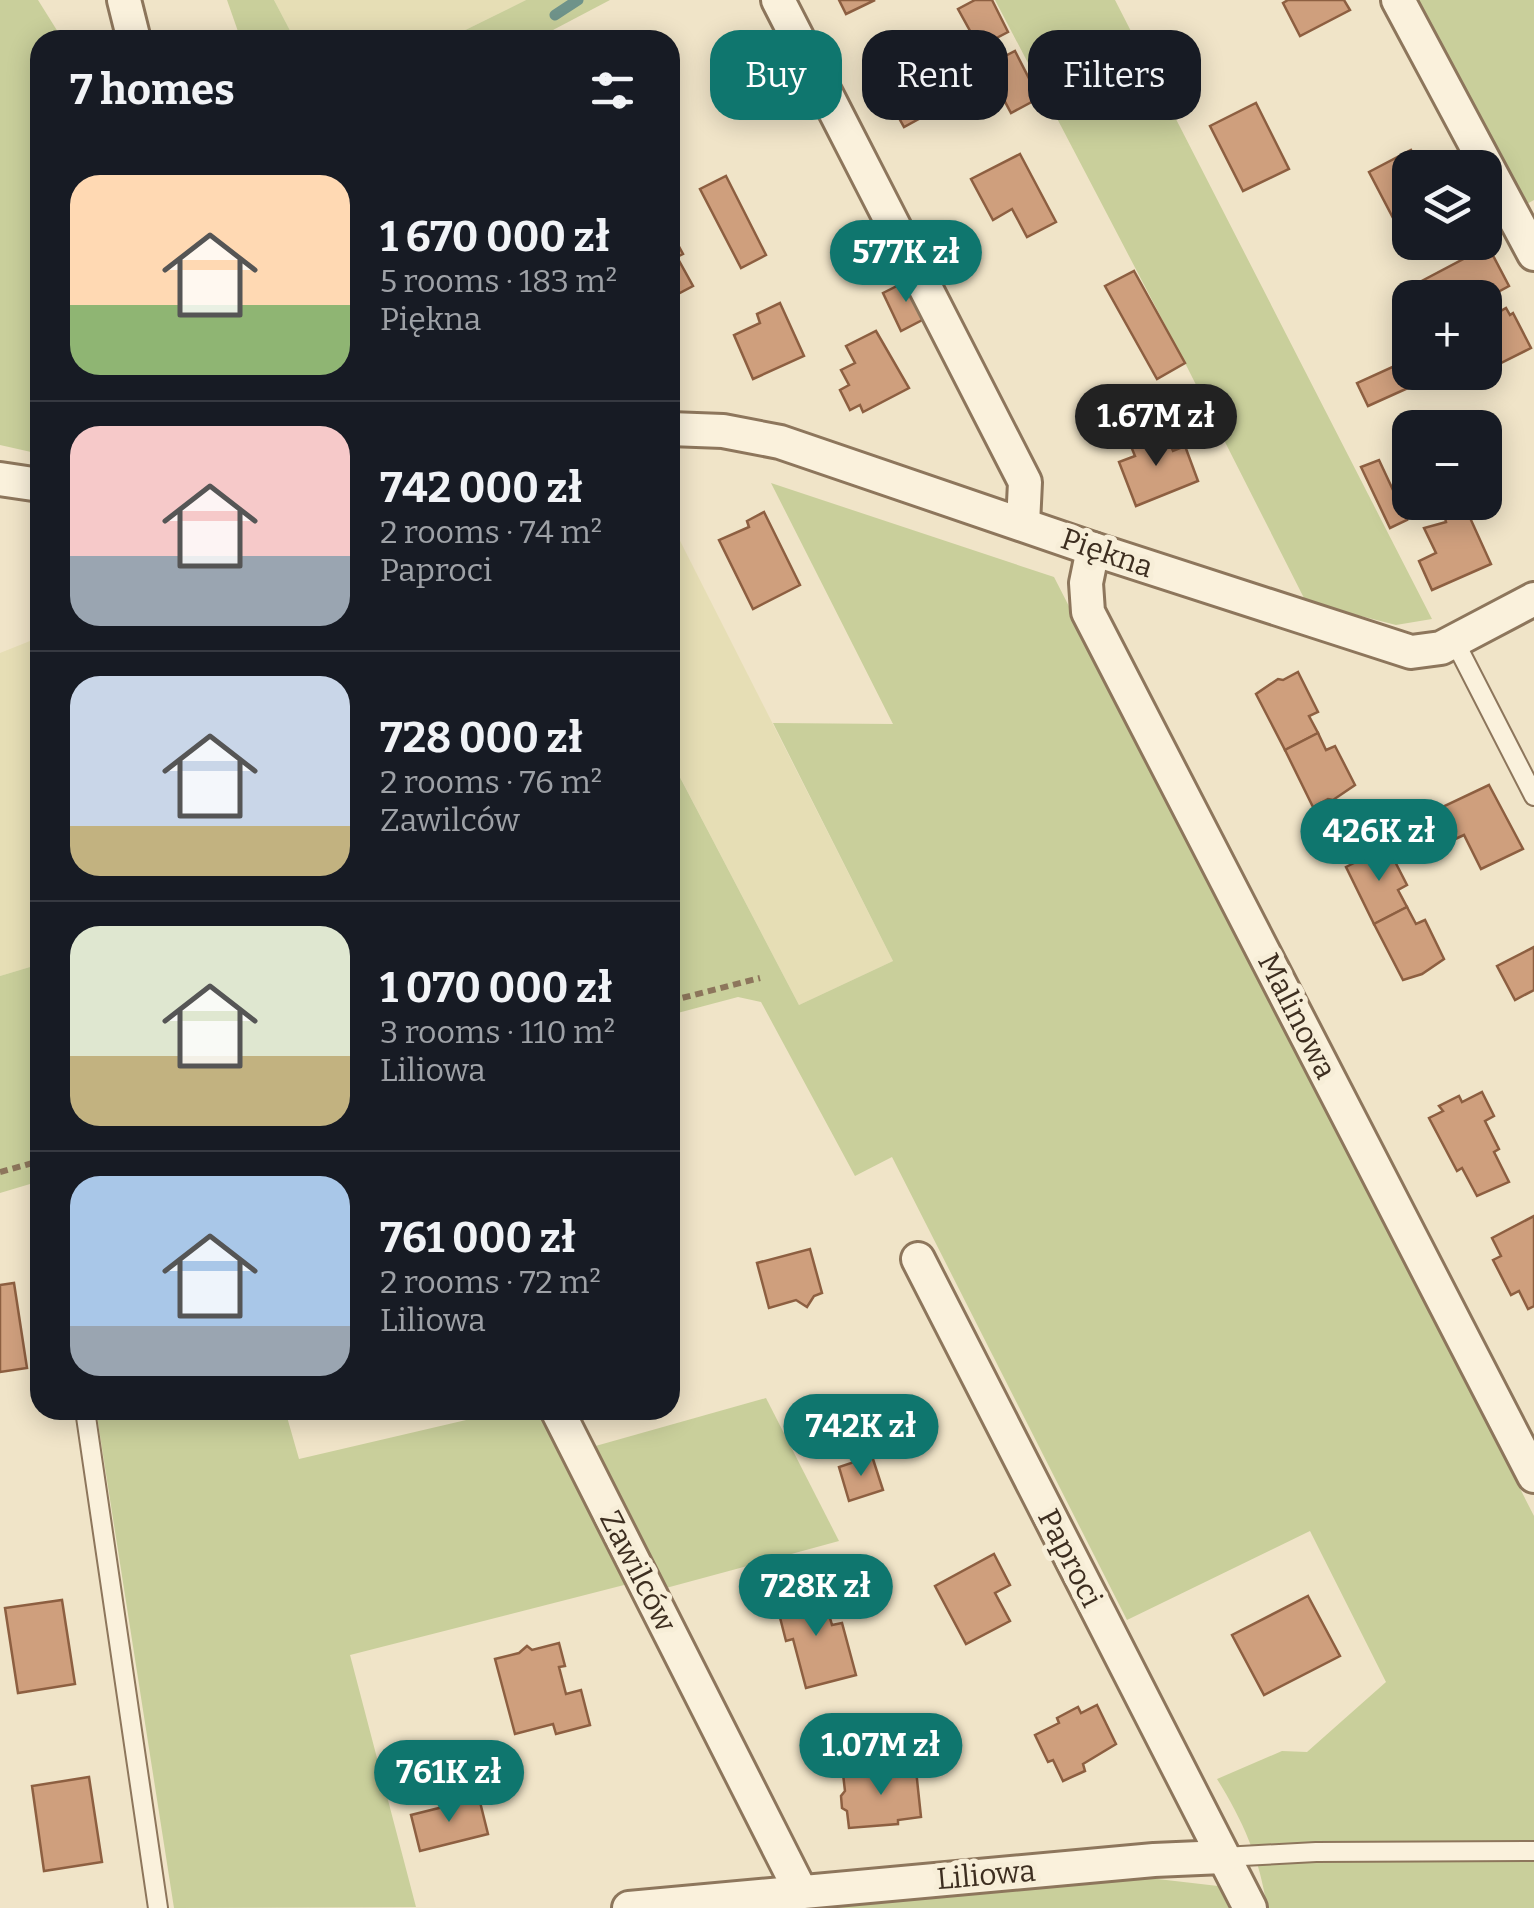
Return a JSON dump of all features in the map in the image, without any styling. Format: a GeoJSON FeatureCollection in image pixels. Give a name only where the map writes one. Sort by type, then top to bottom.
{"type":"FeatureCollection","features":[{"type":"Feature","properties":{"kind":"street"},"geometry":{"type":"LineString","coordinates":[[124,0],[132,30]]}},
{"type":"Feature","properties":{"kind":"street"},"geometry":{"type":"LineString","coordinates":[[778,0],[1025,482],[1022,524]]}},
{"type":"Feature","properties":{"kind":"street"},"geometry":{"type":"LineString","coordinates":[[1398,0],[1534,254]]}},
{"type":"Feature","properties":{"kind":"street","name":"Piękna"},"geometry":{"type":"LineString","coordinates":[[680,430],[780,442],[1397,649],[1424,652],[1456,642],[1534,599]]}},
{"type":"Feature","properties":{"kind":"street"},"geometry":{"type":"LineString","coordinates":[[0,479],[30,484]]}},
{"type":"Feature","properties":{"kind":"street","name":"Malinowa"},"geometry":{"type":"LineString","coordinates":[[1094,549],[1086,583],[1088,612],[1534,1476]]}},
{"type":"Feature","properties":{"kind":"street","name":"Paproci"},"geometry":{"type":"LineString","coordinates":[[918,1259],[1250,1908]]}},
{"type":"Feature","properties":{"kind":"street","name":"Zawilców"},"geometry":{"type":"LineString","coordinates":[[562,1420],[801,1892]]}},
{"type":"Feature","properties":{"kind":"street","name":"Liliowa"},"geometry":{"type":"LineString","coordinates":[[630,1908],[1223,1857]]}},
{"type":"Feature","properties":{"kind":"lane"},"geometry":{"type":"LineString","coordinates":[[1456,642],[1534,796]]}},
{"type":"Feature","properties":{"kind":"lane"},"geometry":{"type":"LineString","coordinates":[[86,1420],[158,1908]]}},
{"type":"Feature","properties":{"kind":"lane"},"geometry":{"type":"LineString","coordinates":[[1223,1857],[1316,1852],[1534,1851]]}},
{"type":"Feature","properties":{"kind":"path"},"geometry":{"type":"LineString","coordinates":[[680,998],[760,978]]}},
{"type":"Feature","properties":{"kind":"path"},"geometry":{"type":"LineString","coordinates":[[0,1172],[30,1164]]}},
{"type":"Feature","properties":{"kind":"shaded area"},"geometry":{"type":"Polygon","coordinates":[[[274,0],[526,0],[465,30],[290,30],[274,0]]]}},
{"type":"Feature","properties":{"kind":"shaded area"},"geometry":{"type":"Polygon","coordinates":[[[680,541],[893,961],[799,1005],[680,777],[680,541]]]}},
{"type":"Feature","properties":{"kind":"shaded area"},"geometry":{"type":"Polygon","coordinates":[[[30,641],[30,967],[0,976],[0,653],[30,641]]]}},
{"type":"Feature","properties":{"kind":"green space"},"geometry":{"type":"Polygon","coordinates":[[[0,0],[38,0],[57,30],[30,30],[30,452],[0,445],[0,0]]]}},
{"type":"Feature","properties":{"kind":"green space"},"geometry":{"type":"Polygon","coordinates":[[[227,0],[274,0],[290,30],[238,30],[227,0]]]}},
{"type":"Feature","properties":{"kind":"green space"},"geometry":{"type":"Polygon","coordinates":[[[526,0],[610,0],[553,30],[465,30],[526,0]]]}},
{"type":"Feature","properties":{"kind":"green space"},"geometry":{"type":"Polygon","coordinates":[[[995,0],[1115,0],[1130,30],[1028,30],[1028,63],[995,0]]]}},
{"type":"Feature","properties":{"kind":"green space"},"geometry":{"type":"Polygon","coordinates":[[[1418,0],[1534,0],[1534,200],[1525,205],[1502,161],[1502,150],[1496,150],[1418,0]]]}},
{"type":"Feature","properties":{"kind":"green space"},"geometry":{"type":"Polygon","coordinates":[[[1058,120],[1176,120],[1432,619],[1396,625],[1306,602],[1058,120]]]}},
{"type":"Feature","properties":{"kind":"green space"},"geometry":{"type":"Polygon","coordinates":[[[771,483],[1054,577],[1534,1516],[1534,1908],[1267,1908],[1249,1841],[1217,1779],[1282,1751],[1307,1752],[1386,1682],[1310,1531],[1127,1620],[892,1157],[855,1176],[761,1002],[738,997],[680,1012],[680,777],[799,1005],[893,961],[773,723],[893,724],[771,483]]]}},
{"type":"Feature","properties":{"kind":"green space"},"geometry":{"type":"Polygon","coordinates":[[[30,967],[30,1184],[0,1193],[0,976],[30,967]]]}},
{"type":"Feature","properties":{"kind":"green space"},"geometry":{"type":"Polygon","coordinates":[[[766,1398],[839,1541],[666,1588],[592,1447],[766,1398]]]}},
{"type":"Feature","properties":{"kind":"green space"},"geometry":{"type":"Polygon","coordinates":[[[98,1420],[288,1420],[299,1459],[466,1420],[542,1420],[628,1584],[350,1655],[416,1907],[174,1908],[98,1420]]]}},
{"type":"Feature","properties":{"kind":"green space"},"geometry":{"type":"Polygon","coordinates":[[[1149,1878],[1218,1886],[1229,1908],[822,1908],[1149,1878]]]}},
{"type":"Feature","properties":{"kind":"building"},"geometry":{"type":"Polygon","coordinates":[[[839,0],[875,0],[846,14],[839,0]]]}},
{"type":"Feature","properties":{"kind":"building"},"geometry":{"type":"Polygon","coordinates":[[[975,0],[992,0],[1007,30],[970,30],[958,9],[975,0]]]}},
{"type":"Feature","properties":{"kind":"building"},"geometry":{"type":"Polygon","coordinates":[[[1344,0],[1350,10],[1300,36],[1283,3],[1344,0]]]}},
{"type":"Feature","properties":{"kind":"building"},"geometry":{"type":"Polygon","coordinates":[[[1015,51],[1028,76],[1028,104],[1011,113],[1008,107],[1008,55],[1015,51]]]}},
{"type":"Feature","properties":{"kind":"building"},"geometry":{"type":"Polygon","coordinates":[[[1256,103],[1289,169],[1243,191],[1210,126],[1256,103]]]}},
{"type":"Feature","properties":{"kind":"building"},"geometry":{"type":"Polygon","coordinates":[[[1020,154],[1056,222],[1027,237],[1012,209],[993,220],[971,179],[1020,154]]]}},
{"type":"Feature","properties":{"kind":"building"},"geometry":{"type":"Polygon","coordinates":[[[1392,160],[1392,216],[1369,172],[1392,160]]]}},
{"type":"Feature","properties":{"kind":"building"},"geometry":{"type":"Polygon","coordinates":[[[726,176],[766,255],[741,268],[700,189],[726,176]]]}},
{"type":"Feature","properties":{"kind":"building"},"geometry":{"type":"Polygon","coordinates":[[[1461,260],[1495,260],[1509,286],[1502,290],[1502,280],[1424,280],[1461,260]]]}},
{"type":"Feature","properties":{"kind":"building"},"geometry":{"type":"Polygon","coordinates":[[[680,262],[693,286],[680,293],[680,262]]]}},
{"type":"Feature","properties":{"kind":"building"},"geometry":{"type":"Polygon","coordinates":[[[1134,271],[1185,363],[1157,379],[1105,286],[1134,271]]]}},
{"type":"Feature","properties":{"kind":"building"},"geometry":{"type":"Polygon","coordinates":[[[911,279],[930,316],[901,331],[883,293],[911,279]]]}},
{"type":"Feature","properties":{"kind":"building"},"geometry":{"type":"Polygon","coordinates":[[[780,303],[804,356],[753,379],[734,335],[760,323],[757,314],[780,303]]]}},
{"type":"Feature","properties":{"kind":"building"},"geometry":{"type":"Polygon","coordinates":[[[1506,308],[1510,315],[1513,313],[1531,348],[1502,362],[1502,310],[1506,308]]]}},
{"type":"Feature","properties":{"kind":"building"},"geometry":{"type":"Polygon","coordinates":[[[876,331],[909,388],[863,412],[860,405],[850,410],[840,390],[849,385],[841,370],[855,363],[846,346],[876,331]]]}},
{"type":"Feature","properties":{"kind":"building"},"geometry":{"type":"Polygon","coordinates":[[[1392,367],[1392,390],[1404,390],[1368,406],[1357,383],[1392,367]]]}},
{"type":"Feature","properties":{"kind":"building"},"geometry":{"type":"Polygon","coordinates":[[[1149,431],[1155,448],[1169,442],[1173,451],[1185,446],[1198,481],[1136,506],[1119,462],[1135,456],[1128,439],[1149,431]]]}},
{"type":"Feature","properties":{"kind":"building"},"geometry":{"type":"Polygon","coordinates":[[[1379,460],[1392,488],[1392,520],[1407,520],[1390,528],[1361,467],[1379,460]]]}},
{"type":"Feature","properties":{"kind":"building"},"geometry":{"type":"Polygon","coordinates":[[[764,512],[800,585],[753,609],[719,540],[749,527],[747,521],[764,512]]]}},
{"type":"Feature","properties":{"kind":"building"},"geometry":{"type":"Polygon","coordinates":[[[1471,520],[1491,564],[1432,590],[1419,561],[1436,553],[1424,528],[1471,520]]]}},
{"type":"Feature","properties":{"kind":"building"},"geometry":{"type":"Polygon","coordinates":[[[1298,672],[1318,712],[1309,716],[1318,733],[1285,750],[1256,694],[1278,679],[1298,672]]]}},
{"type":"Feature","properties":{"kind":"building"},"geometry":{"type":"Polygon","coordinates":[[[1318,733],[1326,750],[1335,746],[1355,785],[1333,800],[1313,807],[1285,750],[1318,733]]]}},
{"type":"Feature","properties":{"kind":"building"},"geometry":{"type":"Polygon","coordinates":[[[1489,785],[1523,849],[1481,869],[1464,835],[1453,840],[1438,809],[1489,785]]]}},
{"type":"Feature","properties":{"kind":"building"},"geometry":{"type":"Polygon","coordinates":[[[1387,846],[1407,885],[1398,890],[1407,907],[1374,924],[1346,867],[1360,860],[1361,855],[1387,846]]]}},
{"type":"Feature","properties":{"kind":"building"},"geometry":{"type":"Polygon","coordinates":[[[1407,907],[1416,924],[1425,920],[1444,959],[1422,974],[1403,980],[1374,924],[1407,907]]]}},
{"type":"Feature","properties":{"kind":"building"},"geometry":{"type":"Polygon","coordinates":[[[1534,947],[1534,990],[1515,1000],[1497,966],[1534,947]]]}},
{"type":"Feature","properties":{"kind":"building"},"geometry":{"type":"Polygon","coordinates":[[[1482,1092],[1494,1116],[1485,1121],[1499,1149],[1494,1152],[1509,1182],[1477,1196],[1462,1168],[1457,1171],[1429,1118],[1443,1111],[1439,1106],[1459,1096],[1462,1102],[1482,1092]]]}},
{"type":"Feature","properties":{"kind":"building"},"geometry":{"type":"Polygon","coordinates":[[[1534,1216],[1534,1306],[1528,1309],[1519,1291],[1511,1295],[1493,1260],[1501,1256],[1492,1238],[1534,1216]]]}},
{"type":"Feature","properties":{"kind":"building"},"geometry":{"type":"Polygon","coordinates":[[[810,1249],[822,1293],[814,1296],[807,1307],[796,1300],[769,1308],[757,1263],[810,1249]]]}},
{"type":"Feature","properties":{"kind":"building"},"geometry":{"type":"Polygon","coordinates":[[[14,1283],[27,1368],[0,1372],[0,1285],[14,1283]]]}},
{"type":"Feature","properties":{"kind":"building"},"geometry":{"type":"Polygon","coordinates":[[[872,1456],[883,1490],[849,1501],[839,1467],[872,1456]]]}},
{"type":"Feature","properties":{"kind":"building"},"geometry":{"type":"Polygon","coordinates":[[[994,1554],[1010,1585],[995,1593],[1010,1621],[966,1644],[935,1586],[994,1554]]]}},
{"type":"Feature","properties":{"kind":"building"},"geometry":{"type":"Polygon","coordinates":[[[822,1590],[832,1625],[842,1623],[856,1675],[806,1688],[793,1639],[786,1641],[776,1602],[822,1590]]]}},
{"type":"Feature","properties":{"kind":"building"},"geometry":{"type":"Polygon","coordinates":[[[1308,1596],[1340,1656],[1264,1695],[1232,1635],[1308,1596]]]}},
{"type":"Feature","properties":{"kind":"building"},"geometry":{"type":"Polygon","coordinates":[[[62,1600],[75,1684],[18,1693],[5,1608],[62,1600]]]}},
{"type":"Feature","properties":{"kind":"building"},"geometry":{"type":"Polygon","coordinates":[[[559,1643],[565,1666],[559,1667],[566,1694],[581,1690],[590,1725],[556,1734],[553,1724],[515,1734],[495,1659],[519,1653],[527,1646],[532,1650],[559,1643]]]}},
{"type":"Feature","properties":{"kind":"building"},"geometry":{"type":"Polygon","coordinates":[[[1097,1705],[1116,1744],[1083,1764],[1085,1771],[1063,1781],[1035,1735],[1059,1723],[1057,1718],[1078,1707],[1081,1713],[1097,1705]]]}},
{"type":"Feature","properties":{"kind":"building"},"geometry":{"type":"Polygon","coordinates":[[[916,1770],[921,1817],[898,1820],[898,1824],[849,1828],[847,1811],[842,1808],[843,1774],[916,1770]]]}},
{"type":"Feature","properties":{"kind":"building"},"geometry":{"type":"Polygon","coordinates":[[[89,1777],[102,1862],[44,1871],[32,1786],[89,1777]]]}},
{"type":"Feature","properties":{"kind":"building"},"geometry":{"type":"Polygon","coordinates":[[[479,1798],[488,1834],[420,1851],[411,1815],[479,1798]]]}},
{"type":"Feature","properties":{"kind":"waterway"},"geometry":{"type":"LineString","coordinates":[[555,15],[578,0]]}}]}
